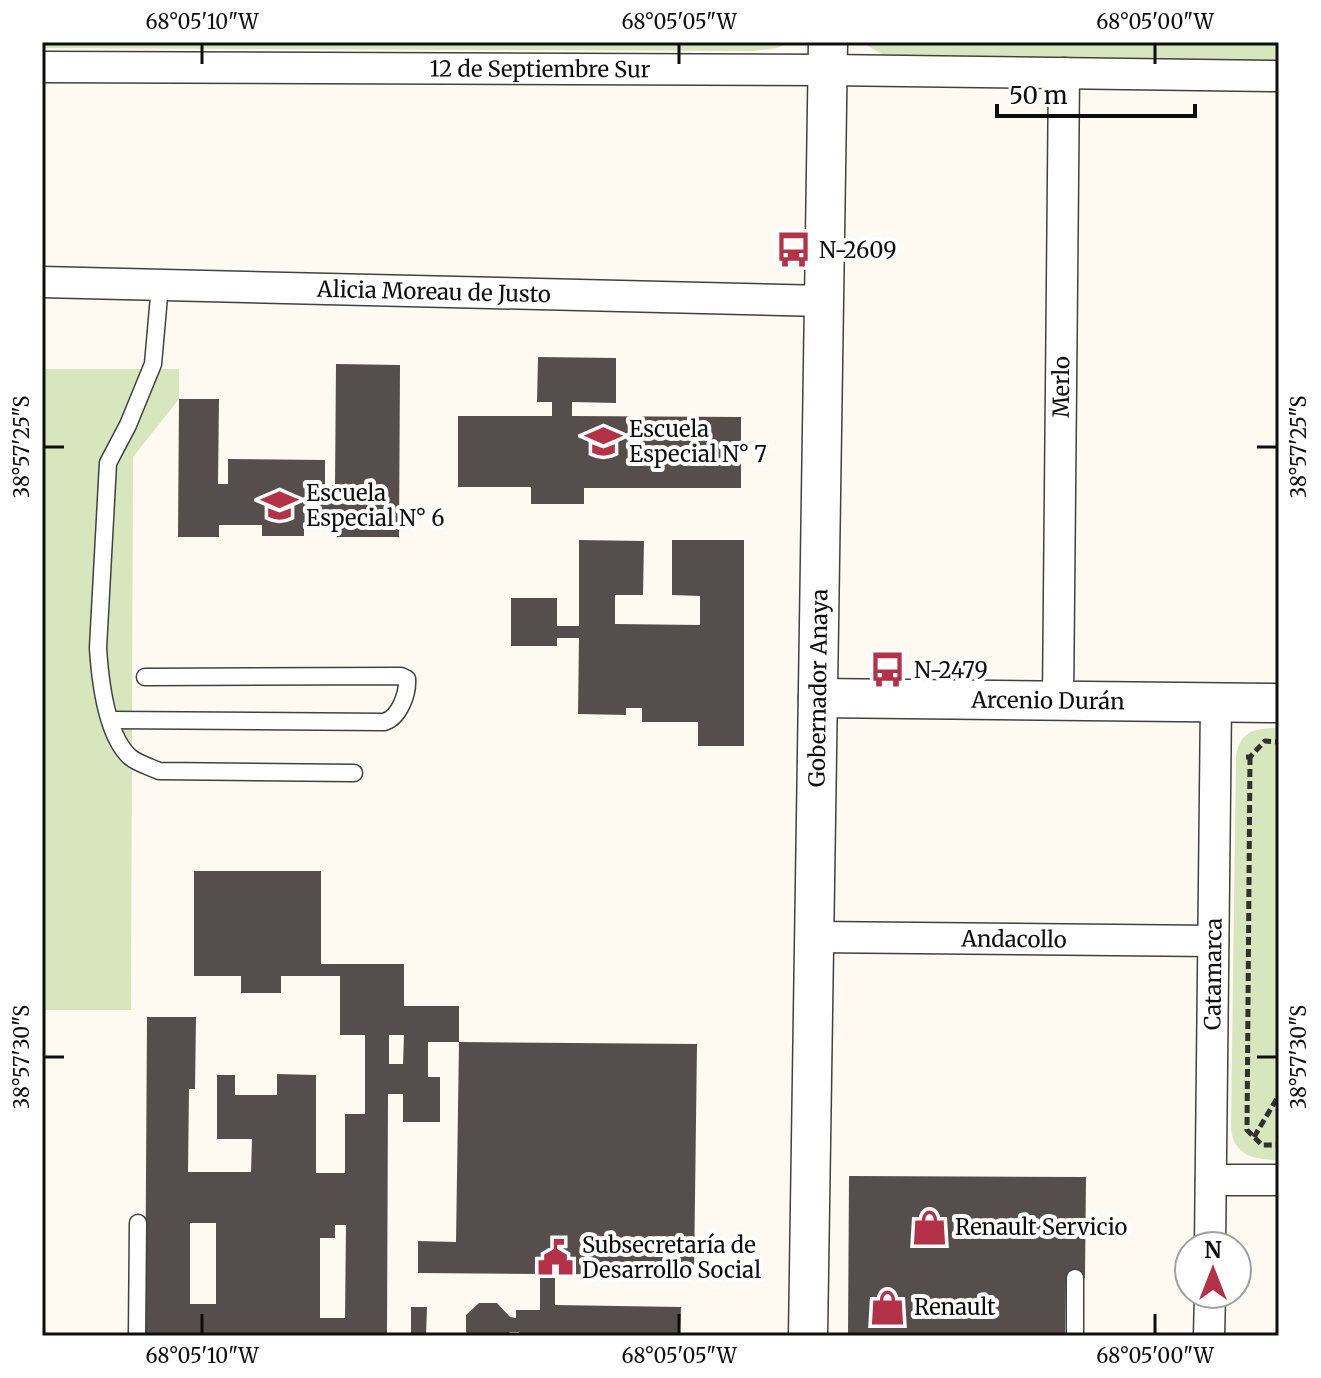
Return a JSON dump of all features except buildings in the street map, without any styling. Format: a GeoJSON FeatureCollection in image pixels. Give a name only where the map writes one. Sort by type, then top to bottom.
{"type":"FeatureCollection","features":[{"type":"Feature","properties":{"kind":"street","name":"12 de Septiembre Sur"},"geometry":{"type":"LineString","coordinates":[[42,67],[828,56],[1064,73],[1279,76]]}},
{"type":"Feature","properties":{"kind":"street","name":"Gobernador Anaya"},"geometry":{"type":"LineString","coordinates":[[808,1336],[828,56]]}},
{"type":"Feature","properties":{"kind":"street","name":"Merlo"},"geometry":{"type":"LineString","coordinates":[[1058,701],[1064,73]]}},
{"type":"Feature","properties":{"kind":"street","name":"Alicia Moreau de Justo"},"geometry":{"type":"LineString","coordinates":[[42,282],[824,301]]}},
{"type":"Feature","properties":{"kind":"street","name":"Arcenio Durán"},"geometry":{"type":"LineString","coordinates":[[818,698],[1279,703]]}},
{"type":"Feature","properties":{"kind":"street","name":"Catamarca"},"geometry":{"type":"LineString","coordinates":[[1210,1230],[1216,702]]}},
{"type":"Feature","properties":{"kind":"street","name":"Andacollo"},"geometry":{"type":"LineString","coordinates":[[814,937],[1213,941]]}},
{"type":"Feature","properties":{"kind":"street"},"geometry":{"type":"LineString","coordinates":[[1211,1180],[1279,1180]]}},
{"type":"Feature","properties":{"kind":"street"},"geometry":{"type":"LineString","coordinates":[[1209,1336],[1210,1310]]}},
{"type":"Feature","properties":{"kind":"lane"},"geometry":{"type":"LineString","coordinates":[[160,285],[153,364],[128,425],[108,463],[98,648],[100,678],[113,731],[131,759],[159,771],[354,773]]}},
{"type":"Feature","properties":{"kind":"lane"},"geometry":{"type":"LineString","coordinates":[[111,720],[384,722],[395,716],[408,686],[407,679],[401,676],[145,677]]}},
{"type":"Feature","properties":{"kind":"lane"},"geometry":{"type":"LineString","coordinates":[[137,1336],[138,1223]]}},
{"type":"Feature","properties":{"kind":"lane"},"geometry":{"type":"LineString","coordinates":[[1075,1278],[1075,1336]]}},
{"type":"Feature","properties":{"kind":"path"},"geometry":{"type":"LineString","coordinates":[[1279,742],[1265,741],[1250,757],[1247,1130],[1262,1145],[1279,1145]]}},
{"type":"Feature","properties":{"kind":"path"},"geometry":{"type":"LineString","coordinates":[[1254,1137],[1279,1095]]}},
{"type":"Feature","properties":{"kind":"green space"},"geometry":{"type":"Polygon","coordinates":[[[42,42],[792,42],[777,48],[753,51],[42,48],[42,42]]]}},
{"type":"Feature","properties":{"kind":"green space"},"geometry":{"type":"Polygon","coordinates":[[[861,42],[1279,42],[1279,61],[897,56],[882,54],[861,42]]]}},
{"type":"Feature","properties":{"kind":"green space"},"geometry":{"type":"Polygon","coordinates":[[[42,369],[179,369],[179,399],[133,457],[131,1010],[42,1010],[42,369]]]}},
{"type":"Feature","properties":{"kind":"green space"},"geometry":{"type":"Polygon","coordinates":[[[1279,728],[1279,1160],[1253,1157],[1240,1150],[1232,1136],[1231,1126],[1236,757],[1245,736],[1263,729],[1279,728]]]}},
{"type":"Feature","properties":{"kind":"place","name":"N-2609"},"geometry":{"type":"Point","coordinates":[793,250]}},
{"type":"Feature","properties":{"kind":"place","name":"Escuela Especial N° 7"},"geometry":{"type":"Point","coordinates":[603,442]}},
{"type":"Feature","properties":{"kind":"place","name":"Escuela Especial N° 6"},"geometry":{"type":"Point","coordinates":[280,506]}},
{"type":"Feature","properties":{"kind":"place","name":"N-2479"},"geometry":{"type":"Point","coordinates":[888,670]}},
{"type":"Feature","properties":{"kind":"place","name":"Renault Servicio"},"geometry":{"type":"Point","coordinates":[929,1227]}},
{"type":"Feature","properties":{"kind":"place","name":"Subsecretaría de Desarrollo Social"},"geometry":{"type":"Point","coordinates":[556,1258]}},
{"type":"Feature","properties":{"kind":"place","name":"Renault"},"geometry":{"type":"Point","coordinates":[888,1307]}}]}
